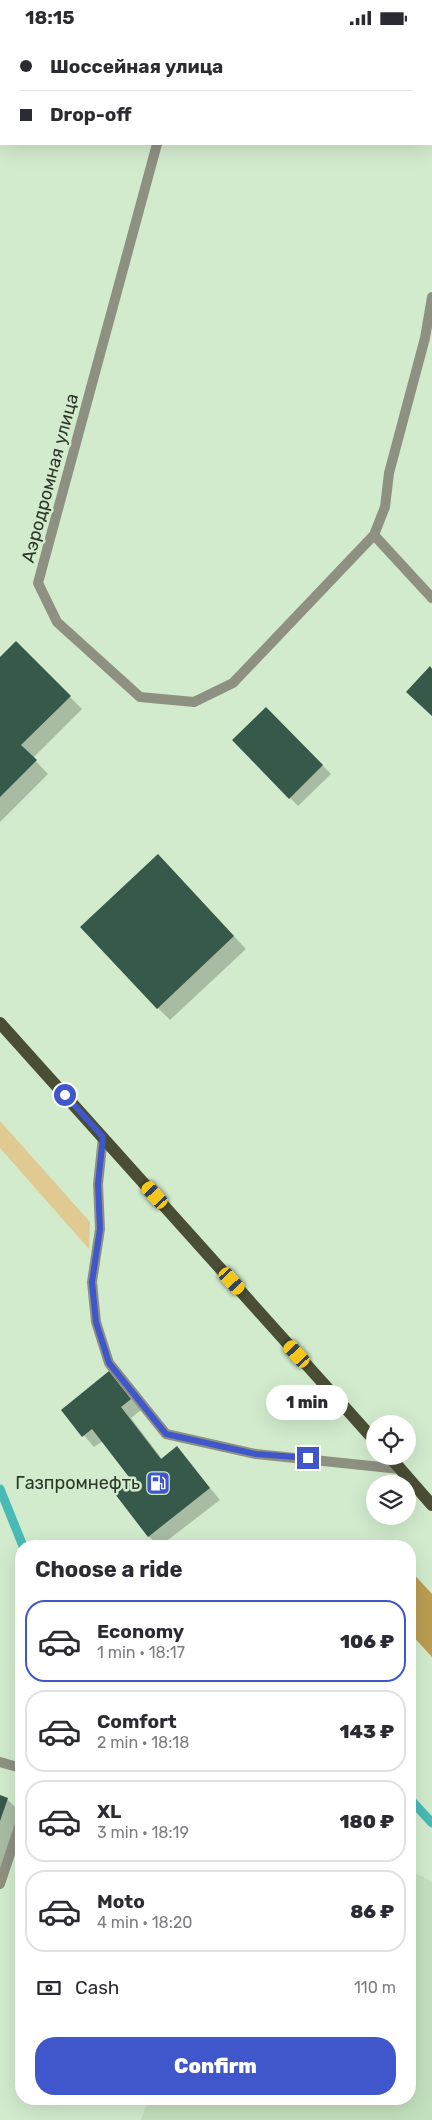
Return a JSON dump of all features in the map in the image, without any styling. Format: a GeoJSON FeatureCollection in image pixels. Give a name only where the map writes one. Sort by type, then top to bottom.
{"type":"FeatureCollection","features":[{"type":"Feature","properties":{"kind":"main road"},"geometry":{"type":"LineString","coordinates":[[0,1023],[366,1431]]}},
{"type":"Feature","properties":{"kind":"main road"},"geometry":{"type":"LineString","coordinates":[[397,1465],[432,1505]]}},
{"type":"Feature","properties":{"kind":"street","name":"Аэродромная улица"},"geometry":{"type":"LineString","coordinates":[[158,145],[38,583],[57,622],[140,697],[194,702],[233,683],[374,535]]}},
{"type":"Feature","properties":{"kind":"street"},"geometry":{"type":"LineString","coordinates":[[432,297],[425,338],[389,473],[385,507],[374,535],[432,598]]}},
{"type":"Feature","properties":{"kind":"street"},"geometry":{"type":"LineString","coordinates":[[103,1137],[98,1184],[100,1229],[92,1282],[96,1322],[109,1363],[166,1434],[256,1454],[400,1469]]}},
{"type":"Feature","properties":{"kind":"street"},"geometry":{"type":"LineString","coordinates":[[0,1762],[15,1766]]}},
{"type":"Feature","properties":{"kind":"street"},"geometry":{"type":"LineString","coordinates":[[0,1884],[15,1839]]}},
{"type":"Feature","properties":{"kind":"shaded area"},"geometry":{"type":"Polygon","coordinates":[[[0,1121],[90,1222],[89,1249],[0,1148],[0,1121]]]}},
{"type":"Feature","properties":{"kind":"shaded area"},"geometry":{"type":"Polygon","coordinates":[[[416,1577],[432,1594],[432,1657],[416,1640],[416,1577]]]}},
{"type":"Feature","properties":{"kind":"shaded area"},"geometry":{"type":"Polygon","coordinates":[[[416,1874],[432,1881],[432,2120],[141,2120],[147,2105],[416,2105],[416,1874]]]}},
{"type":"Feature","properties":{"kind":"building"},"geometry":{"type":"Polygon","coordinates":[[[16,641],[71,696],[21,745],[37,760],[0,797],[0,657],[16,641]]]}},
{"type":"Feature","properties":{"kind":"building"},"geometry":{"type":"Polygon","coordinates":[[[430,666],[432,669],[432,716],[406,692],[430,666]]]}},
{"type":"Feature","properties":{"kind":"building"},"geometry":{"type":"Polygon","coordinates":[[[266,707],[323,765],[289,799],[232,740],[266,707]]]}},
{"type":"Feature","properties":{"kind":"building"},"geometry":{"type":"Polygon","coordinates":[[[158,854],[234,936],[157,1009],[80,927],[158,854]]]}},
{"type":"Feature","properties":{"kind":"building"},"geometry":{"type":"Polygon","coordinates":[[[109,1371],[131,1399],[121,1407],[161,1459],[177,1446],[210,1488],[148,1537],[115,1494],[132,1481],[92,1429],[82,1437],[61,1410],[109,1371]]]}},
{"type":"Feature","properties":{"kind":"building"},"geometry":{"type":"Polygon","coordinates":[[[0,1795],[8,1798],[0,1821],[0,1795]]]}},
{"type":"Feature","properties":{"kind":"waterway"},"geometry":{"type":"LineString","coordinates":[[0,1489],[21,1540]]}},
{"type":"Feature","properties":{"kind":"waterway"},"geometry":{"type":"LineString","coordinates":[[416,1806],[432,1823]]}},
{"type":"Feature","properties":{"kind":"place","name":"Газпромнефть"},"geometry":{"type":"Point","coordinates":[158,1483]}},
{"type":"Feature","properties":{"kind":"route"},"geometry":{"type":"LineString","coordinates":[[65,1095],[103,1137],[98,1184],[100,1229],[92,1282],[96,1322],[109,1363],[166,1434],[256,1454],[308,1458]]}}]}
